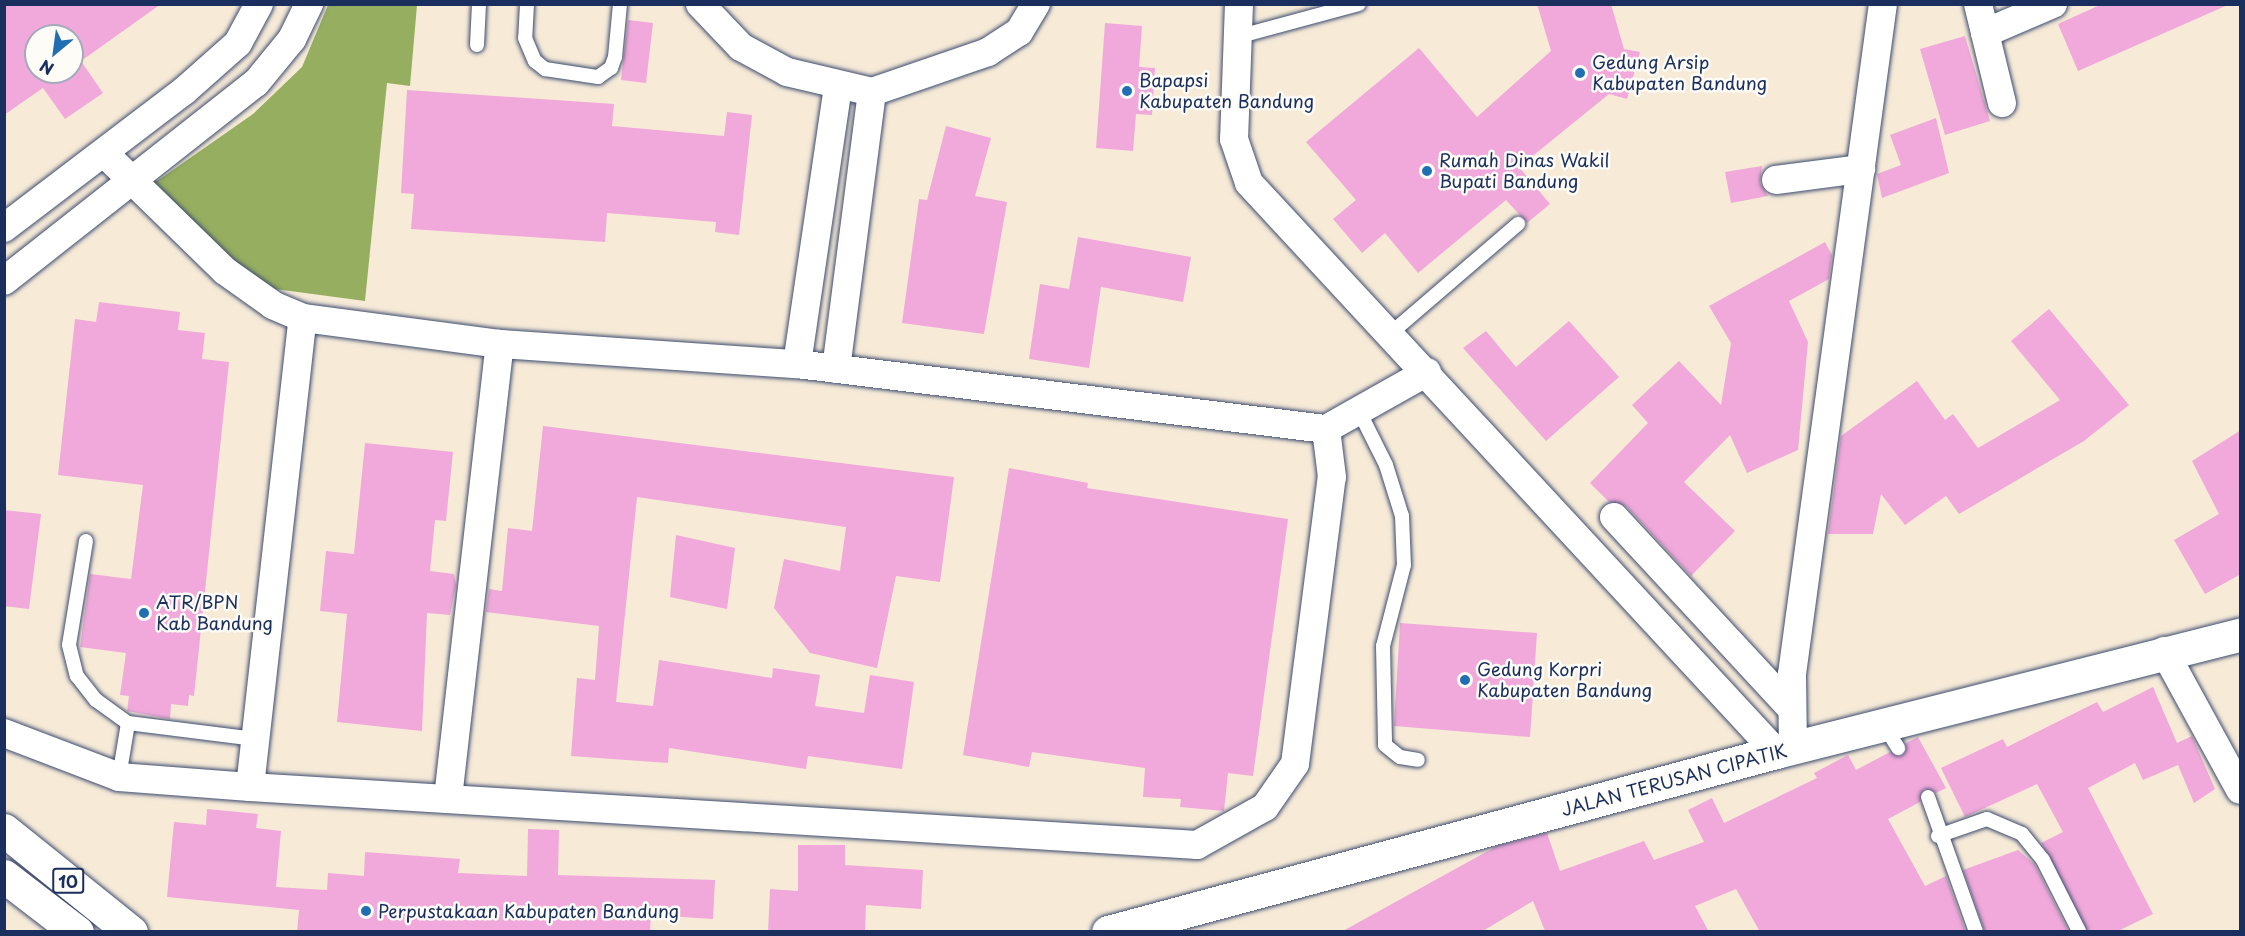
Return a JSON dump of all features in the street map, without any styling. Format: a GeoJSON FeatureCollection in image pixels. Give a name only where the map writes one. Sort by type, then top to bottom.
{"type":"FeatureCollection","features":[{"type":"Feature","properties":{"kind":"main road","name":"JALAN TERUSAN CIPATIK"},"geometry":{"type":"LineString","coordinates":[[1108,932],[1784,750],[1891,737],[2164,651],[2241,635]]}},
{"type":"Feature","properties":{"kind":"main road","name":"10"},"geometry":{"type":"LineString","coordinates":[[4,830],[119,928]]}},
{"type":"Feature","properties":{"kind":"main road","name":"10"},"geometry":{"type":"LineString","coordinates":[[4,876],[77,932]]}},
{"type":"Feature","properties":{"kind":"street"},"geometry":{"type":"LineString","coordinates":[[4,228],[105,154],[238,43],[259,4]]}},
{"type":"Feature","properties":{"kind":"street"},"geometry":{"type":"LineString","coordinates":[[4,282],[256,83],[292,39],[309,4]]}},
{"type":"Feature","properties":{"kind":"street"},"geometry":{"type":"LineString","coordinates":[[700,4],[741,47],[787,72],[838,87],[872,92],[988,52],[1018,32],[1036,4]]}},
{"type":"Feature","properties":{"kind":"street"},"geometry":{"type":"LineString","coordinates":[[1239,4],[1238,162],[1271,210],[1784,750]]}},
{"type":"Feature","properties":{"kind":"street"},"geometry":{"type":"LineString","coordinates":[[1784,750],[1883,4]]}},
{"type":"Feature","properties":{"kind":"street"},"geometry":{"type":"LineString","coordinates":[[1978,4],[2002,103]]}},
{"type":"Feature","properties":{"kind":"street"},"geometry":{"type":"LineString","coordinates":[[1984,33],[2053,4]]}},
{"type":"Feature","properties":{"kind":"street"},"geometry":{"type":"LineString","coordinates":[[798,364],[838,87]]}},
{"type":"Feature","properties":{"kind":"street"},"geometry":{"type":"LineString","coordinates":[[836,369],[872,92]]}},
{"type":"Feature","properties":{"kind":"street"},"geometry":{"type":"LineString","coordinates":[[105,154],[130,183],[225,271],[273,305],[303,318],[500,344],[798,364],[1326,429],[1360,413],[1427,372]]}},
{"type":"Feature","properties":{"kind":"street"},"geometry":{"type":"LineString","coordinates":[[1776,180],[1862,169]]}},
{"type":"Feature","properties":{"kind":"street"},"geometry":{"type":"LineString","coordinates":[[250,787],[303,318]]}},
{"type":"Feature","properties":{"kind":"street"},"geometry":{"type":"LineString","coordinates":[[448,798],[500,344]]}},
{"type":"Feature","properties":{"kind":"street"},"geometry":{"type":"LineString","coordinates":[[4,733],[119,777],[1178,847],[1218,836],[1265,807],[1295,764],[1332,477],[1326,429]]}},
{"type":"Feature","properties":{"kind":"street"},"geometry":{"type":"LineString","coordinates":[[1614,517],[1790,707]]}},
{"type":"Feature","properties":{"kind":"street"},"geometry":{"type":"LineString","coordinates":[[2164,651],[2241,790]]}},
{"type":"Feature","properties":{"kind":"lane"},"geometry":{"type":"LineString","coordinates":[[477,45],[479,4]]}},
{"type":"Feature","properties":{"kind":"lane"},"geometry":{"type":"LineString","coordinates":[[527,4],[525,38],[535,61],[545,69],[598,77],[611,68],[615,57],[620,4]]}},
{"type":"Feature","properties":{"kind":"lane"},"geometry":{"type":"LineString","coordinates":[[1237,37],[1359,4]]}},
{"type":"Feature","properties":{"kind":"lane"},"geometry":{"type":"LineString","coordinates":[[1390,334],[1518,224]]}},
{"type":"Feature","properties":{"kind":"lane"},"geometry":{"type":"LineString","coordinates":[[1360,413],[1386,465],[1402,516],[1404,565],[1383,646],[1385,745],[1400,757],[1418,760]]}},
{"type":"Feature","properties":{"kind":"lane"},"geometry":{"type":"LineString","coordinates":[[86,540],[69,645],[77,676],[96,700],[128,723],[255,739]]}},
{"type":"Feature","properties":{"kind":"lane"},"geometry":{"type":"LineString","coordinates":[[119,777],[128,723]]}},
{"type":"Feature","properties":{"kind":"lane"},"geometry":{"type":"LineString","coordinates":[[1928,797],[1938,836],[1976,932]]}},
{"type":"Feature","properties":{"kind":"lane"},"geometry":{"type":"LineString","coordinates":[[1938,836],[1987,819],[2014,829],[2043,860],[2079,931]]}},
{"type":"Feature","properties":{"kind":"green space"},"geometry":{"type":"Polygon","coordinates":[[[328,5],[417,5],[410,86],[387,83],[365,301],[275,289],[233,260],[150,186],[253,114],[302,67],[328,5]]]}},
{"type":"Feature","properties":{"kind":"building"},"geometry":{"type":"Polygon","coordinates":[[[4,4],[161,4],[84,59],[84,24],[24,24],[24,84],[84,84],[84,65],[103,93],[65,119],[43,88],[4,115],[4,4]]]}},
{"type":"Feature","properties":{"kind":"building","name":"Rumah Dinas Wakil Bupati Bandung"},"geometry":{"type":"Polygon","coordinates":[[[1537,4],[1611,4],[1624,49],[1640,52],[1627,99],[1609,94],[1519,167],[1550,204],[1527,223],[1506,200],[1418,273],[1385,233],[1362,253],[1333,219],[1356,200],[1306,142],[1419,48],[1477,117],[1551,51],[1537,4]]]}},
{"type":"Feature","properties":{"kind":"building"},"geometry":{"type":"Polygon","coordinates":[[[2102,4],[2230,4],[2078,71],[2058,24],[2102,4]]]}},
{"type":"Feature","properties":{"kind":"building"},"geometry":{"type":"Polygon","coordinates":[[[628,20],[653,23],[646,83],[621,80],[628,20]]]}},
{"type":"Feature","properties":{"kind":"building","name":"Bapapsi Kabupaten Bandung"},"geometry":{"type":"Polygon","coordinates":[[[1105,23],[1142,26],[1139,67],[1155,68],[1152,115],[1136,114],[1133,151],[1096,148],[1105,23]]]}},
{"type":"Feature","properties":{"kind":"building"},"geometry":{"type":"Polygon","coordinates":[[[1965,36],[1990,121],[1945,135],[1920,49],[1965,36]]]}},
{"type":"Feature","properties":{"kind":"building"},"geometry":{"type":"Polygon","coordinates":[[[407,90],[614,104],[612,126],[724,136],[727,112],[752,115],[739,235],[715,232],[716,222],[607,213],[605,242],[411,229],[414,194],[401,193],[407,90]]]}},
{"type":"Feature","properties":{"kind":"building"},"geometry":{"type":"Polygon","coordinates":[[[1936,118],[1949,173],[1882,198],[1877,174],[1901,165],[1890,135],[1936,118]]]}},
{"type":"Feature","properties":{"kind":"building"},"geometry":{"type":"Polygon","coordinates":[[[946,126],[991,138],[975,196],[1007,202],[984,334],[902,323],[919,199],[927,200],[946,126]]]}},
{"type":"Feature","properties":{"kind":"building"},"geometry":{"type":"Polygon","coordinates":[[[1762,166],[1760,183],[1768,196],[1731,203],[1725,172],[1762,166]]]}},
{"type":"Feature","properties":{"kind":"building"},"geometry":{"type":"Polygon","coordinates":[[[1078,237],[1191,257],[1183,302],[1101,287],[1089,368],[1029,359],[1040,284],[1069,289],[1078,237]]]}},
{"type":"Feature","properties":{"kind":"building"},"geometry":{"type":"Polygon","coordinates":[[[1825,242],[1832,255],[1829,279],[1789,301],[1808,342],[1798,450],[1747,473],[1730,435],[1684,482],[1735,531],[1691,576],[1626,506],[1609,502],[1590,483],[1648,423],[1632,405],[1679,361],[1721,405],[1731,343],[1709,306],[1825,242]]]}},
{"type":"Feature","properties":{"kind":"building"},"geometry":{"type":"Polygon","coordinates":[[[99,302],[180,312],[178,330],[205,333],[202,359],[229,362],[194,696],[189,695],[188,706],[171,704],[170,719],[127,711],[129,696],[120,695],[126,653],[80,647],[90,574],[131,579],[143,485],[58,475],[75,319],[96,322],[99,302]]]}},
{"type":"Feature","properties":{"kind":"building"},"geometry":{"type":"Polygon","coordinates":[[[2049,309],[2129,405],[2084,441],[1959,514],[1946,496],[1905,525],[1881,494],[1873,534],[1828,534],[1841,436],[1917,381],[1945,420],[1953,414],[1978,448],[2060,400],[2011,341],[2049,309]]]}},
{"type":"Feature","properties":{"kind":"building"},"geometry":{"type":"Polygon","coordinates":[[[1569,321],[1619,377],[1546,441],[1463,348],[1486,331],[1516,367],[1569,321]]]}},
{"type":"Feature","properties":{"kind":"building"},"geometry":{"type":"Polygon","coordinates":[[[543,426],[954,477],[940,582],[896,576],[877,668],[810,653],[774,608],[784,559],[840,571],[846,527],[637,497],[616,702],[653,706],[659,660],[772,678],[773,668],[820,675],[815,706],[864,713],[870,675],[914,682],[902,769],[808,756],[806,769],[669,748],[668,763],[571,756],[577,678],[595,680],[599,626],[486,612],[489,589],[502,591],[508,528],[532,531],[543,426]]]}},
{"type":"Feature","properties":{"kind":"building"},"geometry":{"type":"Polygon","coordinates":[[[2241,430],[2241,574],[2205,594],[2174,540],[2219,514],[2192,461],[2241,430]]]}},
{"type":"Feature","properties":{"kind":"building"},"geometry":{"type":"Polygon","coordinates":[[[365,443],[453,452],[446,521],[435,520],[430,571],[454,574],[456,585],[450,615],[427,613],[422,731],[337,722],[347,614],[320,611],[326,551],[354,554],[365,443]]]}},
{"type":"Feature","properties":{"kind":"building"},"geometry":{"type":"Polygon","coordinates":[[[1009,468],[1088,483],[1087,488],[1288,519],[1253,776],[1228,773],[1224,811],[1180,807],[1181,799],[1143,797],[1145,768],[1032,752],[1029,767],[963,755],[1009,468]]]}},
{"type":"Feature","properties":{"kind":"building"},"geometry":{"type":"Polygon","coordinates":[[[4,510],[41,514],[29,609],[4,606],[4,510]]]}},
{"type":"Feature","properties":{"kind":"building"},"geometry":{"type":"Polygon","coordinates":[[[676,535],[735,548],[727,609],[670,597],[676,535]]]}},
{"type":"Feature","properties":{"kind":"building","name":"Gedung Korpri Kabupaten Bandung"},"geometry":{"type":"Polygon","coordinates":[[[1400,623],[1537,633],[1530,737],[1394,726],[1400,623]]]}},
{"type":"Feature","properties":{"kind":"building"},"geometry":{"type":"Polygon","coordinates":[[[2153,687],[2177,743],[2192,736],[2215,789],[2194,803],[2178,765],[2143,780],[2135,763],[2088,788],[2153,914],[2116,932],[2088,932],[2041,843],[2063,832],[2037,784],[1965,817],[1941,768],[2003,739],[2007,747],[2097,702],[2103,712],[2153,687]]]}},
{"type":"Feature","properties":{"kind":"building"},"geometry":{"type":"Polygon","coordinates":[[[1918,737],[1946,788],[1936,793],[1924,789],[1920,802],[1888,819],[1925,886],[1946,876],[1966,932],[1760,932],[1736,889],[1695,906],[1709,932],[1545,931],[1533,901],[1481,932],[1341,932],[1497,846],[1547,833],[1560,871],[1644,841],[1654,860],[1704,842],[1688,810],[1712,798],[1724,823],[1817,778],[1814,773],[1848,755],[1856,770],[1890,752],[1902,756],[1906,743],[1918,737]]]}},
{"type":"Feature","properties":{"kind":"building"},"geometry":{"type":"Polygon","coordinates":[[[207,809],[258,814],[256,828],[281,831],[276,887],[327,890],[328,873],[364,876],[365,852],[460,859],[458,873],[527,876],[528,829],[559,830],[558,875],[715,880],[713,919],[651,915],[650,932],[297,932],[299,910],[167,897],[174,822],[206,825],[207,809]]]}},
{"type":"Feature","properties":{"kind":"building"},"geometry":{"type":"Polygon","coordinates":[[[798,845],[845,845],[845,865],[923,870],[921,909],[866,905],[865,932],[768,932],[770,889],[798,891],[798,845]]]}},
{"type":"Feature","properties":{"kind":"building"},"geometry":{"type":"Polygon","coordinates":[[[2018,850],[2035,865],[2069,932],[1985,932],[1963,870],[2018,850]]]}},
{"type":"Feature","properties":{"kind":"place","name":"Gedung Arsip Kabupaten Bandung"},"geometry":{"type":"Point","coordinates":[1580,73]}},
{"type":"Feature","properties":{"kind":"place","name":"Bapapsi Kabupaten Bandung"},"geometry":{"type":"Point","coordinates":[1127,91]}},
{"type":"Feature","properties":{"kind":"place","name":"Rumah Dinas Wakil Bupati Bandung"},"geometry":{"type":"Point","coordinates":[1427,171]}},
{"type":"Feature","properties":{"kind":"place","name":"ATR/BPN Kab Bandung"},"geometry":{"type":"Point","coordinates":[144,613]}},
{"type":"Feature","properties":{"kind":"place","name":"Gedung Korpri Kabupaten Bandung"},"geometry":{"type":"Point","coordinates":[1465,680]}},
{"type":"Feature","properties":{"kind":"place","name":"Perpustakaan Kabupaten Bandung"},"geometry":{"type":"Point","coordinates":[366,911]}}]}
